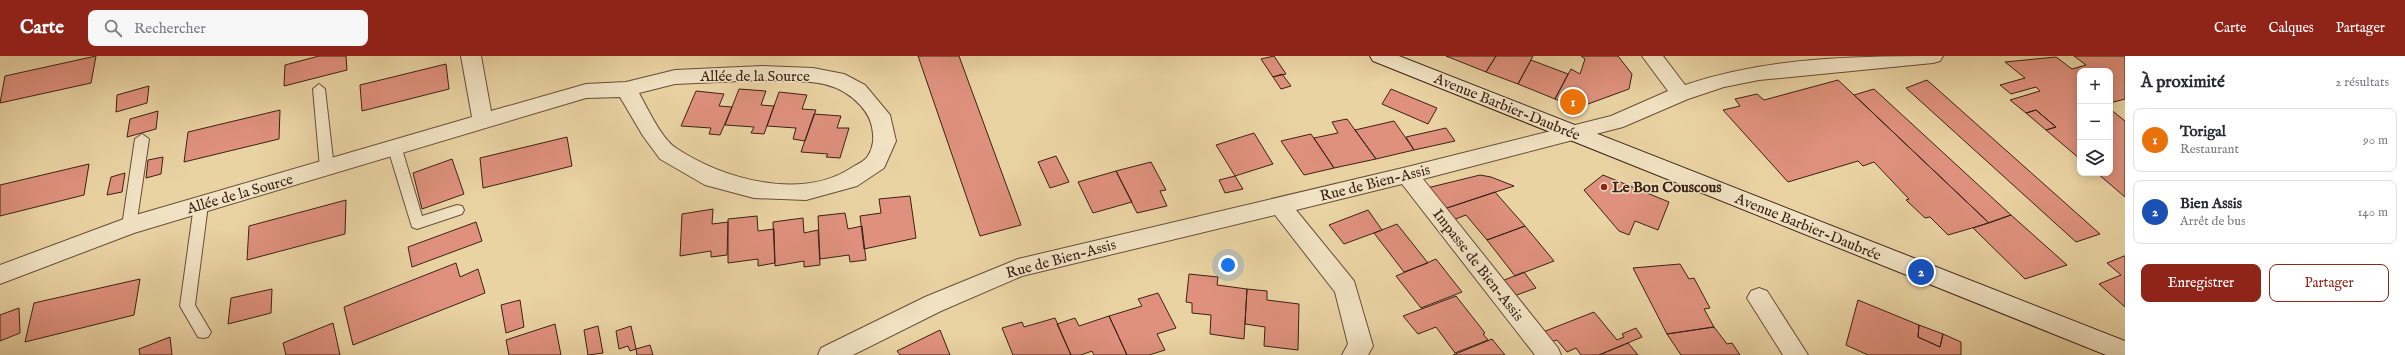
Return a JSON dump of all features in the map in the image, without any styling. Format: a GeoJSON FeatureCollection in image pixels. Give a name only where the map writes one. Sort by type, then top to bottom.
{"type":"FeatureCollection","features":[{"type":"Feature","properties":{"kind":"street"},"geometry":{"type":"LineString","coordinates":[[471,56],[483,123]]}},
{"type":"Feature","properties":{"kind":"street","name":"Avenue Barbier-Daubrée"},"geometry":{"type":"LineString","coordinates":[[1380,56],[2125,352]]}},
{"type":"Feature","properties":{"kind":"street"},"geometry":{"type":"LineString","coordinates":[[1652,56],[1681,94]]}},
{"type":"Feature","properties":{"kind":"street","name":"Rue de Bien-Assis"},"geometry":{"type":"LineString","coordinates":[[830,355],[933,304],[1018,268],[1407,176],[1571,132],[1616,122],[1681,94],[1722,80],[1759,73],[1933,56]]}},
{"type":"Feature","properties":{"kind":"street","name":"Allée de la Source"},"geometry":{"type":"LineString","coordinates":[[0,274],[129,226],[483,123],[586,91],[626,89],[675,77],[762,73],[813,75],[837,79],[858,90],[880,115],[885,141],[876,162],[849,180],[806,192],[754,190],[713,179],[668,153],[650,131],[626,89]]}},
{"type":"Feature","properties":{"kind":"street","name":"Impasse de Bien-Assis"},"geometry":{"type":"LineString","coordinates":[[1407,176],[1549,355]]}},
{"type":"Feature","properties":{"kind":"street"},"geometry":{"type":"LineString","coordinates":[[1280,206],[1346,288],[1361,346],[1354,355]]}},
{"type":"Feature","properties":{"kind":"street"},"geometry":{"type":"LineString","coordinates":[[1759,298],[1796,355]]}},
{"type":"Feature","properties":{"kind":"lane"},"geometry":{"type":"LineString","coordinates":[[319,89],[327,168]]}},
{"type":"Feature","properties":{"kind":"lane"},"geometry":{"type":"LineString","coordinates":[[129,226],[142,139]]}},
{"type":"Feature","properties":{"kind":"lane"},"geometry":{"type":"LineString","coordinates":[[395,148],[416,223],[457,210]]}},
{"type":"Feature","properties":{"kind":"lane"},"geometry":{"type":"LineString","coordinates":[[201,205],[187,306],[203,332]]}},
{"type":"Feature","properties":{"kind":"building"},"geometry":{"type":"Polygon","coordinates":[[[96,56],[91,83],[0,103],[5,76],[96,56]]]}},
{"type":"Feature","properties":{"kind":"building"},"geometry":{"type":"Polygon","coordinates":[[[319,56],[346,56],[347,70],[284,86],[285,65],[319,56]]]}},
{"type":"Feature","properties":{"kind":"building"},"geometry":{"type":"Polygon","coordinates":[[[918,56],[959,56],[1021,225],[980,236],[918,56]]]}},
{"type":"Feature","properties":{"kind":"building"},"geometry":{"type":"Polygon","coordinates":[[[1274,56],[1286,74],[1273,77],[1261,59],[1274,56]]]}},
{"type":"Feature","properties":{"kind":"building"},"geometry":{"type":"Polygon","coordinates":[[[1446,56],[1496,56],[1486,72],[1446,56]]]}},
{"type":"Feature","properties":{"kind":"building"},"geometry":{"type":"Polygon","coordinates":[[[1496,56],[1533,56],[1518,84],[1486,72],[1496,56]]]}},
{"type":"Feature","properties":{"kind":"building"},"geometry":{"type":"Polygon","coordinates":[[[1581,56],[1618,56],[1632,74],[1629,89],[1577,108],[1555,99],[1571,69],[1580,74],[1585,59],[1581,56]]]}},
{"type":"Feature","properties":{"kind":"building"},"geometry":{"type":"Polygon","coordinates":[[[2074,56],[2125,56],[2125,99],[2113,102],[2113,68],[2077,68],[2077,156],[2046,130],[2056,127],[2036,110],[2026,113],[2010,100],[2040,91],[2036,87],[2011,94],[2000,85],[2025,78],[2005,62],[2056,57],[2072,69],[2086,65],[2074,56]]]}},
{"type":"Feature","properties":{"kind":"building"},"geometry":{"type":"Polygon","coordinates":[[[1531,60],[1568,74],[1555,99],[1518,84],[1531,60]]]}},
{"type":"Feature","properties":{"kind":"building"},"geometry":{"type":"Polygon","coordinates":[[[446,64],[449,89],[362,111],[360,85],[446,64]]]}},
{"type":"Feature","properties":{"kind":"building"},"geometry":{"type":"Polygon","coordinates":[[[1282,74],[1291,86],[1281,89],[1273,77],[1282,74]]]}},
{"type":"Feature","properties":{"kind":"building"},"geometry":{"type":"Polygon","coordinates":[[[1838,80],[1989,223],[1948,235],[1930,217],[1925,218],[1906,200],[1909,199],[1874,162],[1863,166],[1858,161],[1788,182],[1723,110],[1740,106],[1735,99],[1757,94],[1764,100],[1838,80]]]}},
{"type":"Feature","properties":{"kind":"building"},"geometry":{"type":"Polygon","coordinates":[[[1927,80],[2100,234],[2076,242],[1906,88],[1927,80]]]}},
{"type":"Feature","properties":{"kind":"building"},"geometry":{"type":"Polygon","coordinates":[[[149,86],[147,103],[116,112],[117,95],[149,86]]]}},
{"type":"Feature","properties":{"kind":"building"},"geometry":{"type":"Polygon","coordinates":[[[739,89],[766,91],[761,105],[774,106],[764,134],[751,133],[754,127],[725,125],[739,89]]]}},
{"type":"Feature","properties":{"kind":"building"},"geometry":{"type":"Polygon","coordinates":[[[1391,89],[1437,108],[1428,124],[1382,104],[1391,89]]]}},
{"type":"Feature","properties":{"kind":"building"},"geometry":{"type":"Polygon","coordinates":[[[1874,89],[2011,215],[1989,223],[1854,95],[1874,89]]]}},
{"type":"Feature","properties":{"kind":"building"},"geometry":{"type":"Polygon","coordinates":[[[696,91],[724,94],[719,106],[732,107],[720,135],[709,134],[711,128],[681,126],[696,91]]]}},
{"type":"Feature","properties":{"kind":"building"},"geometry":{"type":"Polygon","coordinates":[[[779,92],[807,95],[802,109],[816,110],[805,141],[793,139],[796,128],[767,126],[779,92]]]}},
{"type":"Feature","properties":{"kind":"building"},"geometry":{"type":"Polygon","coordinates":[[[280,110],[279,139],[184,162],[188,132],[280,110]]]}},
{"type":"Feature","properties":{"kind":"building"},"geometry":{"type":"Polygon","coordinates":[[[2036,110],[2056,127],[2046,130],[2026,113],[2036,110]]]}},
{"type":"Feature","properties":{"kind":"building"},"geometry":{"type":"Polygon","coordinates":[[[158,111],[156,129],[127,137],[130,119],[158,111]]]}},
{"type":"Feature","properties":{"kind":"building"},"geometry":{"type":"Polygon","coordinates":[[[2113,111],[2125,121],[2125,197],[2100,176],[2113,176],[2113,111]]]}},
{"type":"Feature","properties":{"kind":"building"},"geometry":{"type":"Polygon","coordinates":[[[814,114],[841,116],[837,128],[849,128],[840,158],[826,157],[828,154],[801,152],[814,114]]]}},
{"type":"Feature","properties":{"kind":"building"},"geometry":{"type":"Polygon","coordinates":[[[1347,119],[1376,159],[1334,168],[1314,138],[1338,133],[1332,122],[1347,119]]]}},
{"type":"Feature","properties":{"kind":"building"},"geometry":{"type":"Polygon","coordinates":[[[1394,121],[1414,150],[1376,159],[1355,130],[1394,121]]]}},
{"type":"Feature","properties":{"kind":"building"},"geometry":{"type":"Polygon","coordinates":[[[1446,128],[1455,141],[1414,150],[1406,137],[1446,128]]]}},
{"type":"Feature","properties":{"kind":"building"},"geometry":{"type":"Polygon","coordinates":[[[1254,133],[1273,164],[1235,176],[1216,145],[1254,133]]]}},
{"type":"Feature","properties":{"kind":"building"},"geometry":{"type":"Polygon","coordinates":[[[1311,134],[1334,168],[1304,175],[1281,141],[1311,134]]]}},
{"type":"Feature","properties":{"kind":"building"},"geometry":{"type":"Polygon","coordinates":[[[567,137],[572,166],[483,188],[480,158],[567,137]]]}},
{"type":"Feature","properties":{"kind":"building"},"geometry":{"type":"Polygon","coordinates":[[[1056,156],[1069,182],[1050,188],[1038,162],[1056,156]]]}},
{"type":"Feature","properties":{"kind":"building"},"geometry":{"type":"Polygon","coordinates":[[[163,157],[161,174],[146,178],[148,160],[163,157]]]}},
{"type":"Feature","properties":{"kind":"building"},"geometry":{"type":"Polygon","coordinates":[[[452,159],[464,194],[422,209],[413,173],[452,159]]]}},
{"type":"Feature","properties":{"kind":"building"},"geometry":{"type":"Polygon","coordinates":[[[1151,162],[1166,190],[1160,191],[1167,206],[1137,213],[1116,171],[1151,162]]]}},
{"type":"Feature","properties":{"kind":"building"},"geometry":{"type":"Polygon","coordinates":[[[89,164],[84,195],[0,216],[0,185],[89,164]]]}},
{"type":"Feature","properties":{"kind":"building"},"geometry":{"type":"Polygon","coordinates":[[[1116,171],[1132,202],[1093,213],[1078,182],[1116,171]]]}},
{"type":"Feature","properties":{"kind":"building"},"geometry":{"type":"Polygon","coordinates":[[[125,173],[122,192],[107,195],[111,177],[125,173]]]}},
{"type":"Feature","properties":{"kind":"building"},"geometry":{"type":"Polygon","coordinates":[[[1480,175],[1491,177],[1514,186],[1444,209],[1427,188],[1480,175]]]}},
{"type":"Feature","properties":{"kind":"building"},"geometry":{"type":"Polygon","coordinates":[[[1603,175],[1669,202],[1658,230],[1635,221],[1629,235],[1619,231],[1584,190],[1603,175]]]}},
{"type":"Feature","properties":{"kind":"building"},"geometry":{"type":"Polygon","coordinates":[[[1235,176],[1243,189],[1225,193],[1219,180],[1235,176]]]}},
{"type":"Feature","properties":{"kind":"building"},"geometry":{"type":"Polygon","coordinates":[[[1495,192],[1525,226],[1487,240],[1466,215],[1453,220],[1444,209],[1495,192]]]}},
{"type":"Feature","properties":{"kind":"building"},"geometry":{"type":"Polygon","coordinates":[[[910,196],[916,238],[864,249],[860,216],[881,213],[879,199],[910,196]]]}},
{"type":"Feature","properties":{"kind":"building"},"geometry":{"type":"Polygon","coordinates":[[[346,200],[345,234],[247,260],[249,226],[346,200]]]}},
{"type":"Feature","properties":{"kind":"building"},"geometry":{"type":"Polygon","coordinates":[[[713,209],[712,224],[728,222],[727,255],[711,257],[711,251],[680,256],[682,214],[713,209]]]}},
{"type":"Feature","properties":{"kind":"building"},"geometry":{"type":"Polygon","coordinates":[[[1368,210],[1382,230],[1344,244],[1329,225],[1368,210]]]}},
{"type":"Feature","properties":{"kind":"building"},"geometry":{"type":"Polygon","coordinates":[[[845,213],[848,229],[862,226],[866,260],[850,262],[849,255],[820,259],[818,216],[845,213]]]}},
{"type":"Feature","properties":{"kind":"building"},"geometry":{"type":"Polygon","coordinates":[[[2011,215],[2067,265],[2025,279],[1973,228],[2011,215]]]}},
{"type":"Feature","properties":{"kind":"building"},"geometry":{"type":"Polygon","coordinates":[[[757,216],[758,231],[774,229],[775,263],[758,266],[758,259],[728,263],[728,219],[757,216]]]}},
{"type":"Feature","properties":{"kind":"building"},"geometry":{"type":"Polygon","coordinates":[[[803,218],[804,233],[818,230],[820,265],[804,267],[804,261],[775,266],[773,222],[803,218]]]}},
{"type":"Feature","properties":{"kind":"building"},"geometry":{"type":"Polygon","coordinates":[[[476,222],[482,241],[412,267],[408,247],[476,222]]]}},
{"type":"Feature","properties":{"kind":"building"},"geometry":{"type":"Polygon","coordinates":[[[1397,224],[1428,263],[1404,272],[1374,233],[1397,224]]]}},
{"type":"Feature","properties":{"kind":"building"},"geometry":{"type":"Polygon","coordinates":[[[1525,226],[1554,261],[1515,276],[1487,240],[1525,226]]]}},
{"type":"Feature","properties":{"kind":"building"},"geometry":{"type":"Polygon","coordinates":[[[2124,256],[2125,307],[2099,284],[2121,275],[2107,263],[2124,256]]]}},
{"type":"Feature","properties":{"kind":"building"},"geometry":{"type":"Polygon","coordinates":[[[1436,259],[1462,292],[1421,308],[1396,276],[1436,259]]]}},
{"type":"Feature","properties":{"kind":"building"},"geometry":{"type":"Polygon","coordinates":[[[456,263],[460,277],[478,269],[485,293],[353,345],[344,307],[456,263]]]}},
{"type":"Feature","properties":{"kind":"building"},"geometry":{"type":"Polygon","coordinates":[[[1680,264],[1689,279],[1694,278],[1710,308],[1704,309],[1714,327],[1667,334],[1633,268],[1680,264]]]}},
{"type":"Feature","properties":{"kind":"building"},"geometry":{"type":"Polygon","coordinates":[[[1524,272],[1536,288],[1514,296],[1502,281],[1524,272]]]}},
{"type":"Feature","properties":{"kind":"building"},"geometry":{"type":"Polygon","coordinates":[[[1189,274],[1218,277],[1217,285],[1247,289],[1244,339],[1210,334],[1211,315],[1192,313],[1192,303],[1186,302],[1189,274]]]}},
{"type":"Feature","properties":{"kind":"building"},"geometry":{"type":"Polygon","coordinates":[[[140,279],[134,315],[25,342],[34,303],[140,279]]]}},
{"type":"Feature","properties":{"kind":"building"},"geometry":{"type":"Polygon","coordinates":[[[272,289],[271,313],[228,324],[231,298],[272,289]]]}},
{"type":"Feature","properties":{"kind":"building"},"geometry":{"type":"Polygon","coordinates":[[[1247,289],[1267,291],[1267,300],[1299,304],[1298,350],[1264,346],[1265,327],[1245,324],[1247,289]]]}},
{"type":"Feature","properties":{"kind":"building"},"geometry":{"type":"Polygon","coordinates":[[[1158,293],[1176,328],[1157,334],[1165,350],[1149,355],[1127,355],[1109,316],[1142,306],[1138,299],[1158,293]]]}},
{"type":"Feature","properties":{"kind":"building"},"geometry":{"type":"Polygon","coordinates":[[[1456,296],[1485,333],[1483,334],[1488,340],[1455,353],[1436,327],[1418,334],[1403,316],[1456,296]]]}},
{"type":"Feature","properties":{"kind":"building"},"geometry":{"type":"Polygon","coordinates":[[[520,300],[524,327],[506,333],[501,305],[520,300]]]}},
{"type":"Feature","properties":{"kind":"building"},"geometry":{"type":"Polygon","coordinates":[[[1858,300],[1919,325],[1918,337],[1940,347],[1943,334],[1961,342],[1961,355],[1868,355],[1846,345],[1858,300]]]}},
{"type":"Feature","properties":{"kind":"building"},"geometry":{"type":"Polygon","coordinates":[[[19,308],[20,333],[0,341],[0,315],[19,308]]]}},
{"type":"Feature","properties":{"kind":"building"},"geometry":{"type":"Polygon","coordinates":[[[1594,312],[1617,340],[1624,337],[1622,334],[1636,328],[1642,337],[1599,355],[1581,355],[1576,348],[1567,352],[1557,340],[1551,342],[1543,332],[1594,312]]]}},
{"type":"Feature","properties":{"kind":"building"},"geometry":{"type":"Polygon","coordinates":[[[1109,316],[1127,355],[1094,355],[1092,351],[1081,355],[1071,355],[1057,324],[1075,318],[1079,326],[1109,316]]]}},
{"type":"Feature","properties":{"kind":"building"},"geometry":{"type":"Polygon","coordinates":[[[1055,318],[1071,355],[1013,355],[1002,328],[1022,322],[1024,327],[1055,318]]]}},
{"type":"Feature","properties":{"kind":"building"},"geometry":{"type":"Polygon","coordinates":[[[333,323],[340,355],[286,355],[283,343],[333,323]]]}},
{"type":"Feature","properties":{"kind":"building"},"geometry":{"type":"Polygon","coordinates":[[[555,324],[561,355],[509,355],[506,340],[555,324]]]}},
{"type":"Feature","properties":{"kind":"building"},"geometry":{"type":"Polygon","coordinates":[[[1919,325],[1943,334],[1940,347],[1918,337],[1919,325]]]}},
{"type":"Feature","properties":{"kind":"building"},"geometry":{"type":"Polygon","coordinates":[[[598,326],[603,353],[588,355],[584,330],[598,326]]]}},
{"type":"Feature","properties":{"kind":"building"},"geometry":{"type":"Polygon","coordinates":[[[631,326],[636,349],[630,351],[628,346],[619,349],[616,331],[631,326]]]}},
{"type":"Feature","properties":{"kind":"building"},"geometry":{"type":"Polygon","coordinates":[[[1714,327],[1727,344],[1732,343],[1740,355],[1681,355],[1667,334],[1714,327]]]}},
{"type":"Feature","properties":{"kind":"building"},"geometry":{"type":"Polygon","coordinates":[[[940,330],[950,355],[900,355],[897,351],[940,330]]]}},
{"type":"Feature","properties":{"kind":"building"},"geometry":{"type":"Polygon","coordinates":[[[170,337],[172,355],[140,355],[139,349],[170,337]]]}},
{"type":"Feature","properties":{"kind":"building"},"geometry":{"type":"Polygon","coordinates":[[[1492,339],[1505,355],[1453,355],[1492,339]]]}},
{"type":"Feature","properties":{"kind":"building"},"geometry":{"type":"Polygon","coordinates":[[[1628,343],[1638,355],[1599,355],[1628,343]]]}},
{"type":"Feature","properties":{"kind":"building"},"geometry":{"type":"Polygon","coordinates":[[[650,345],[653,355],[637,355],[636,349],[650,345]]]}},
{"type":"Feature","properties":{"kind":"place","name":"Torigal"},"geometry":{"type":"Point","coordinates":[1573,102]}},
{"type":"Feature","properties":{"kind":"place","name":"Le Bon Couscous"},"geometry":{"type":"Point","coordinates":[1604,187]}},
{"type":"Feature","properties":{"kind":"place","name":"Bien Assis"},"geometry":{"type":"Point","coordinates":[1921,272]}}]}
